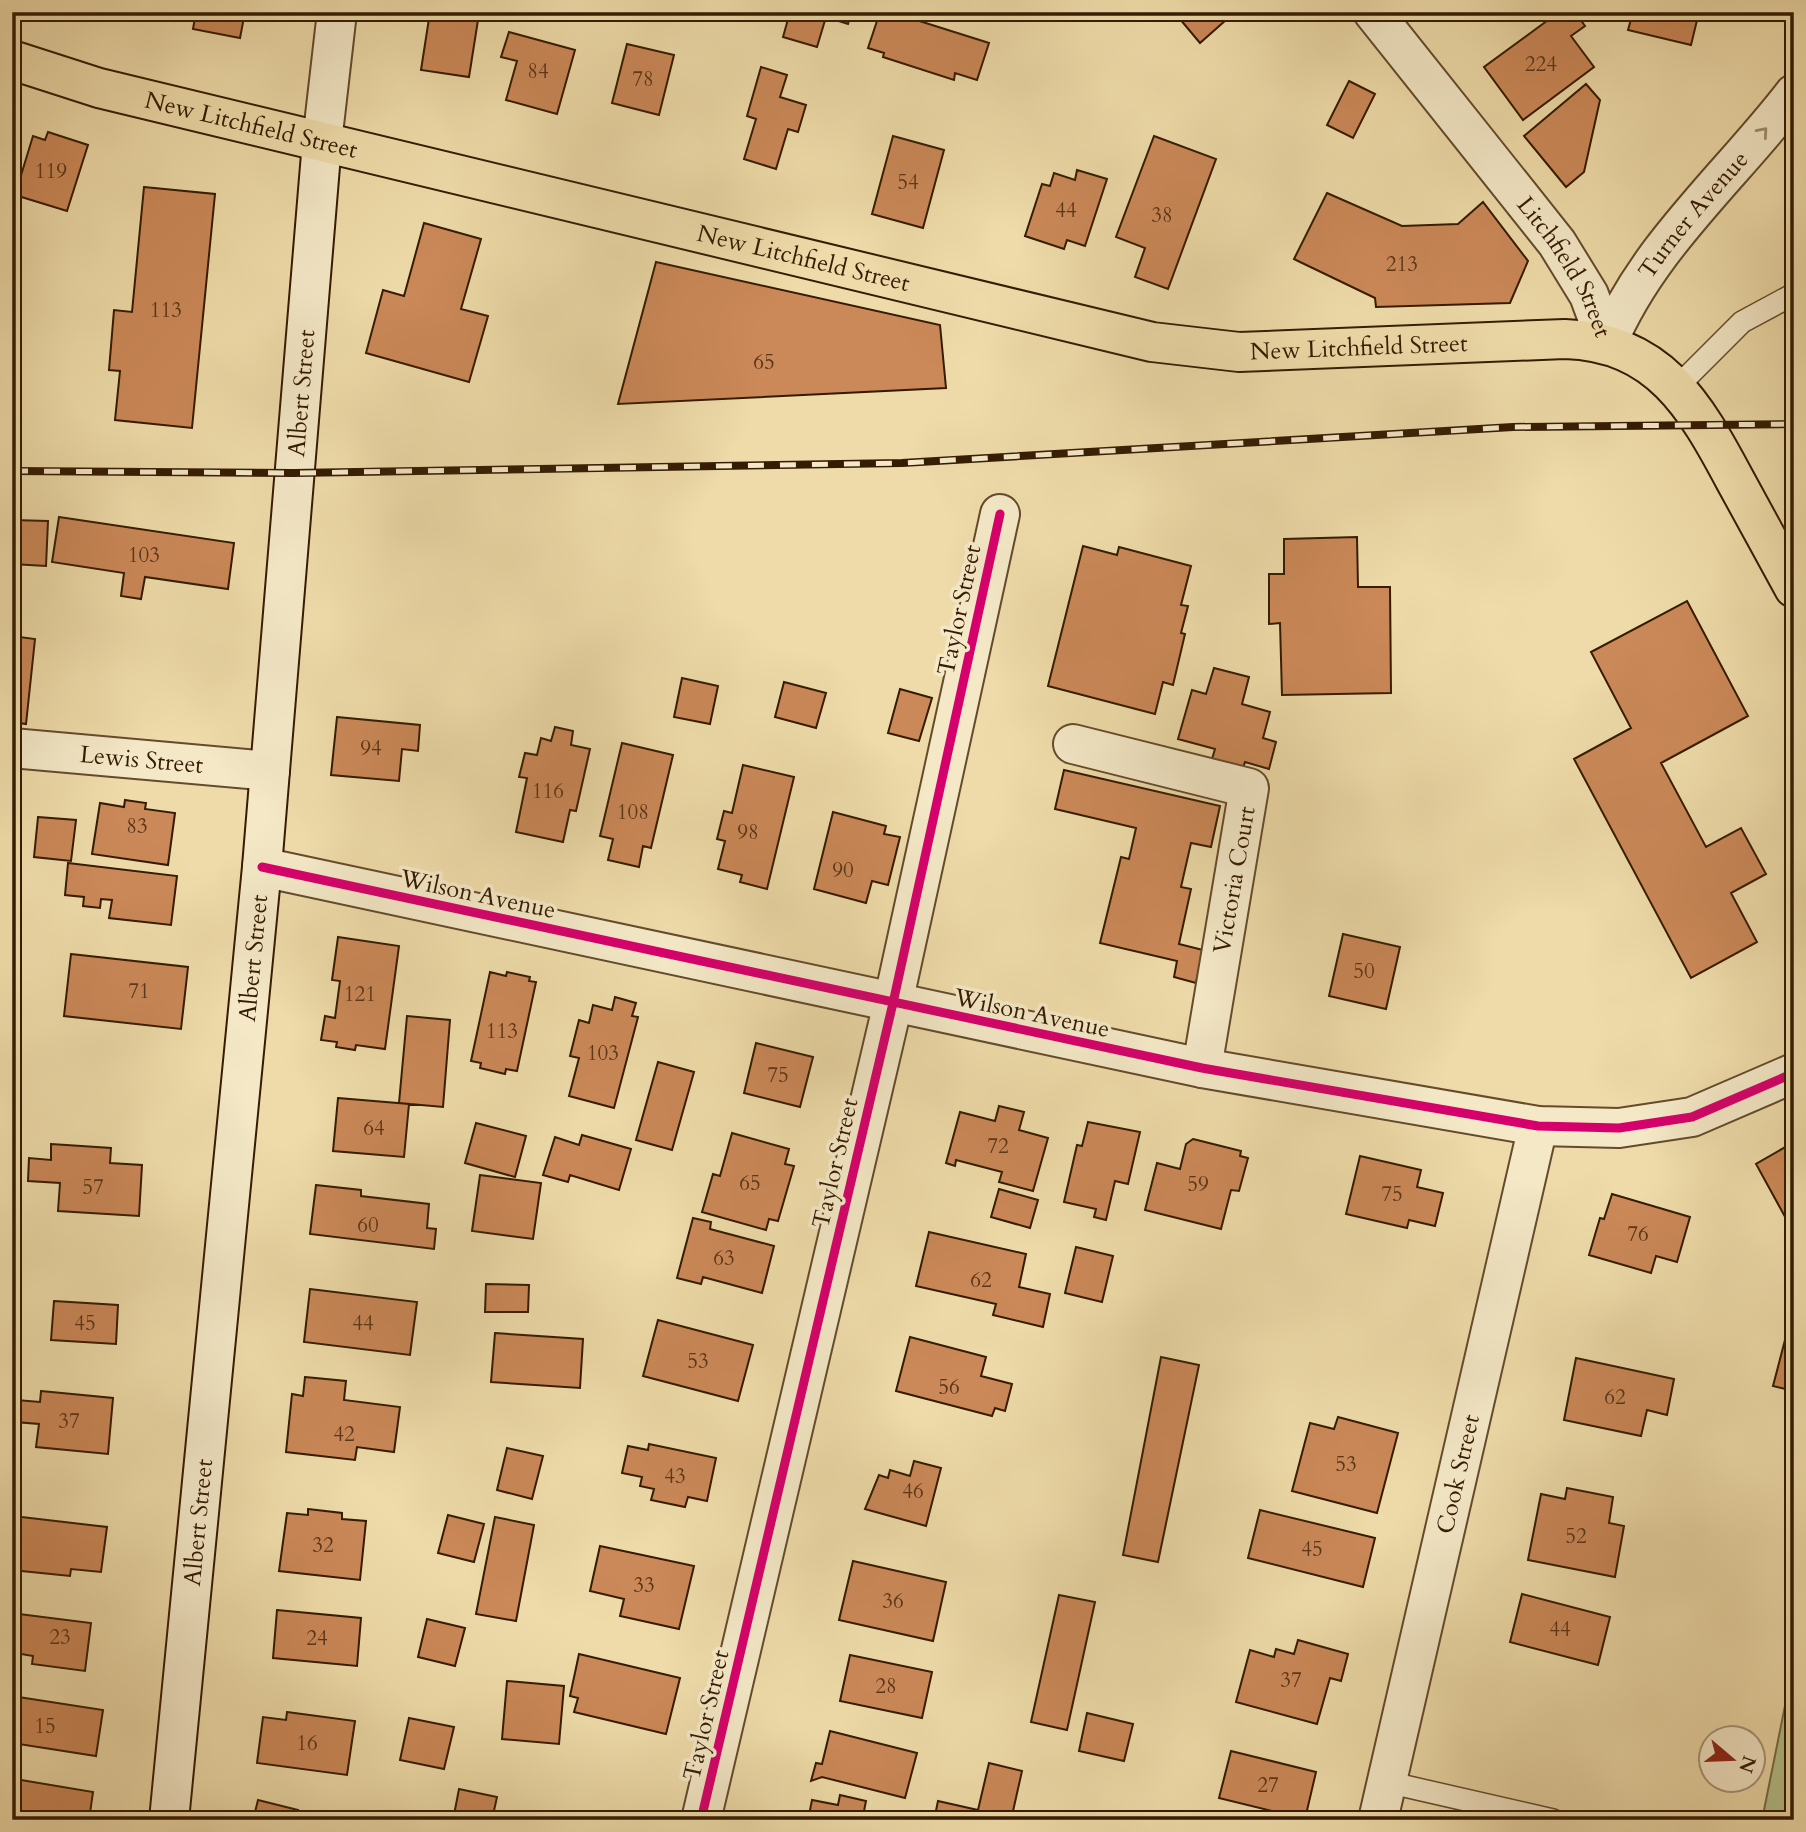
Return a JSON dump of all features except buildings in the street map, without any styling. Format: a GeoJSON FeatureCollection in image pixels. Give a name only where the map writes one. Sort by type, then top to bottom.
{"type":"FeatureCollection","features":[{"type":"Feature","properties":{"kind":"highway","name":"New Litchfield Street"},"geometry":{"type":"LineString","coordinates":[[12,60],[99,88],[1152,342],[1239,352],[1565,339],[1607,344]]}},
{"type":"Feature","properties":{"kind":"highway","name":"Litchfield Street"},"geometry":{"type":"LineString","coordinates":[[1607,344],[1642,360],[1676,387],[1705,425],[1794,588]]}},
{"type":"Feature","properties":{"kind":"street","name":"Albert Street"},"geometry":{"type":"LineString","coordinates":[[169,1820],[262,867],[322,142],[337,12]]}},
{"type":"Feature","properties":{"kind":"street","name":"Litchfield Street"},"geometry":{"type":"LineString","coordinates":[[1373,12],[1557,243],[1593,303],[1607,344]]}},
{"type":"Feature","properties":{"kind":"street","name":"Turner Avenue"},"geometry":{"type":"LineString","coordinates":[[1607,344],[1622,311],[1658,256],[1794,94]]}},
{"type":"Feature","properties":{"kind":"street","name":"Taylor Street"},"geometry":{"type":"LineString","coordinates":[[701,1820],[893,1003],[1000,514]]}},
{"type":"Feature","properties":{"kind":"street","name":"Victoria Court"},"geometry":{"type":"LineString","coordinates":[[1073,744],[1249,788],[1202,1068]]}},
{"type":"Feature","properties":{"kind":"street","name":"Lewis Street"},"geometry":{"type":"LineString","coordinates":[[12,748],[270,771]]}},
{"type":"Feature","properties":{"kind":"street","name":"Wilson Avenue"},"geometry":{"type":"LineString","coordinates":[[262,867],[1202,1068],[1538,1126],[1619,1128],[1692,1117],[1794,1073]]}},
{"type":"Feature","properties":{"kind":"street","name":"Cook Street"},"geometry":{"type":"LineString","coordinates":[[1378,1820],[1538,1126]]}},
{"type":"Feature","properties":{"kind":"lane"},"geometry":{"type":"LineString","coordinates":[[1676,387],[1742,322],[1794,294]]}},
{"type":"Feature","properties":{"kind":"lane"},"geometry":{"type":"LineString","coordinates":[[1387,1782],[1553,1820]]}},
{"type":"Feature","properties":{"kind":"green space"},"geometry":{"type":"Polygon","coordinates":[[[1794,1661],[1794,1820],[1762,1820],[1794,1661]]]}},
{"type":"Feature","properties":{"kind":"railway"},"geometry":{"type":"LineString","coordinates":[[12,471],[294,473],[902,463],[1513,427],[1794,424]]}},
{"type":"Feature","properties":{"kind":"cycle path"},"geometry":{"type":"LineString","coordinates":[[701,1820],[893,1003],[1000,514]]}},
{"type":"Feature","properties":{"kind":"cycle path"},"geometry":{"type":"LineString","coordinates":[[262,867],[1202,1068],[1538,1126],[1619,1128],[1692,1117],[1794,1073]]}}]}
